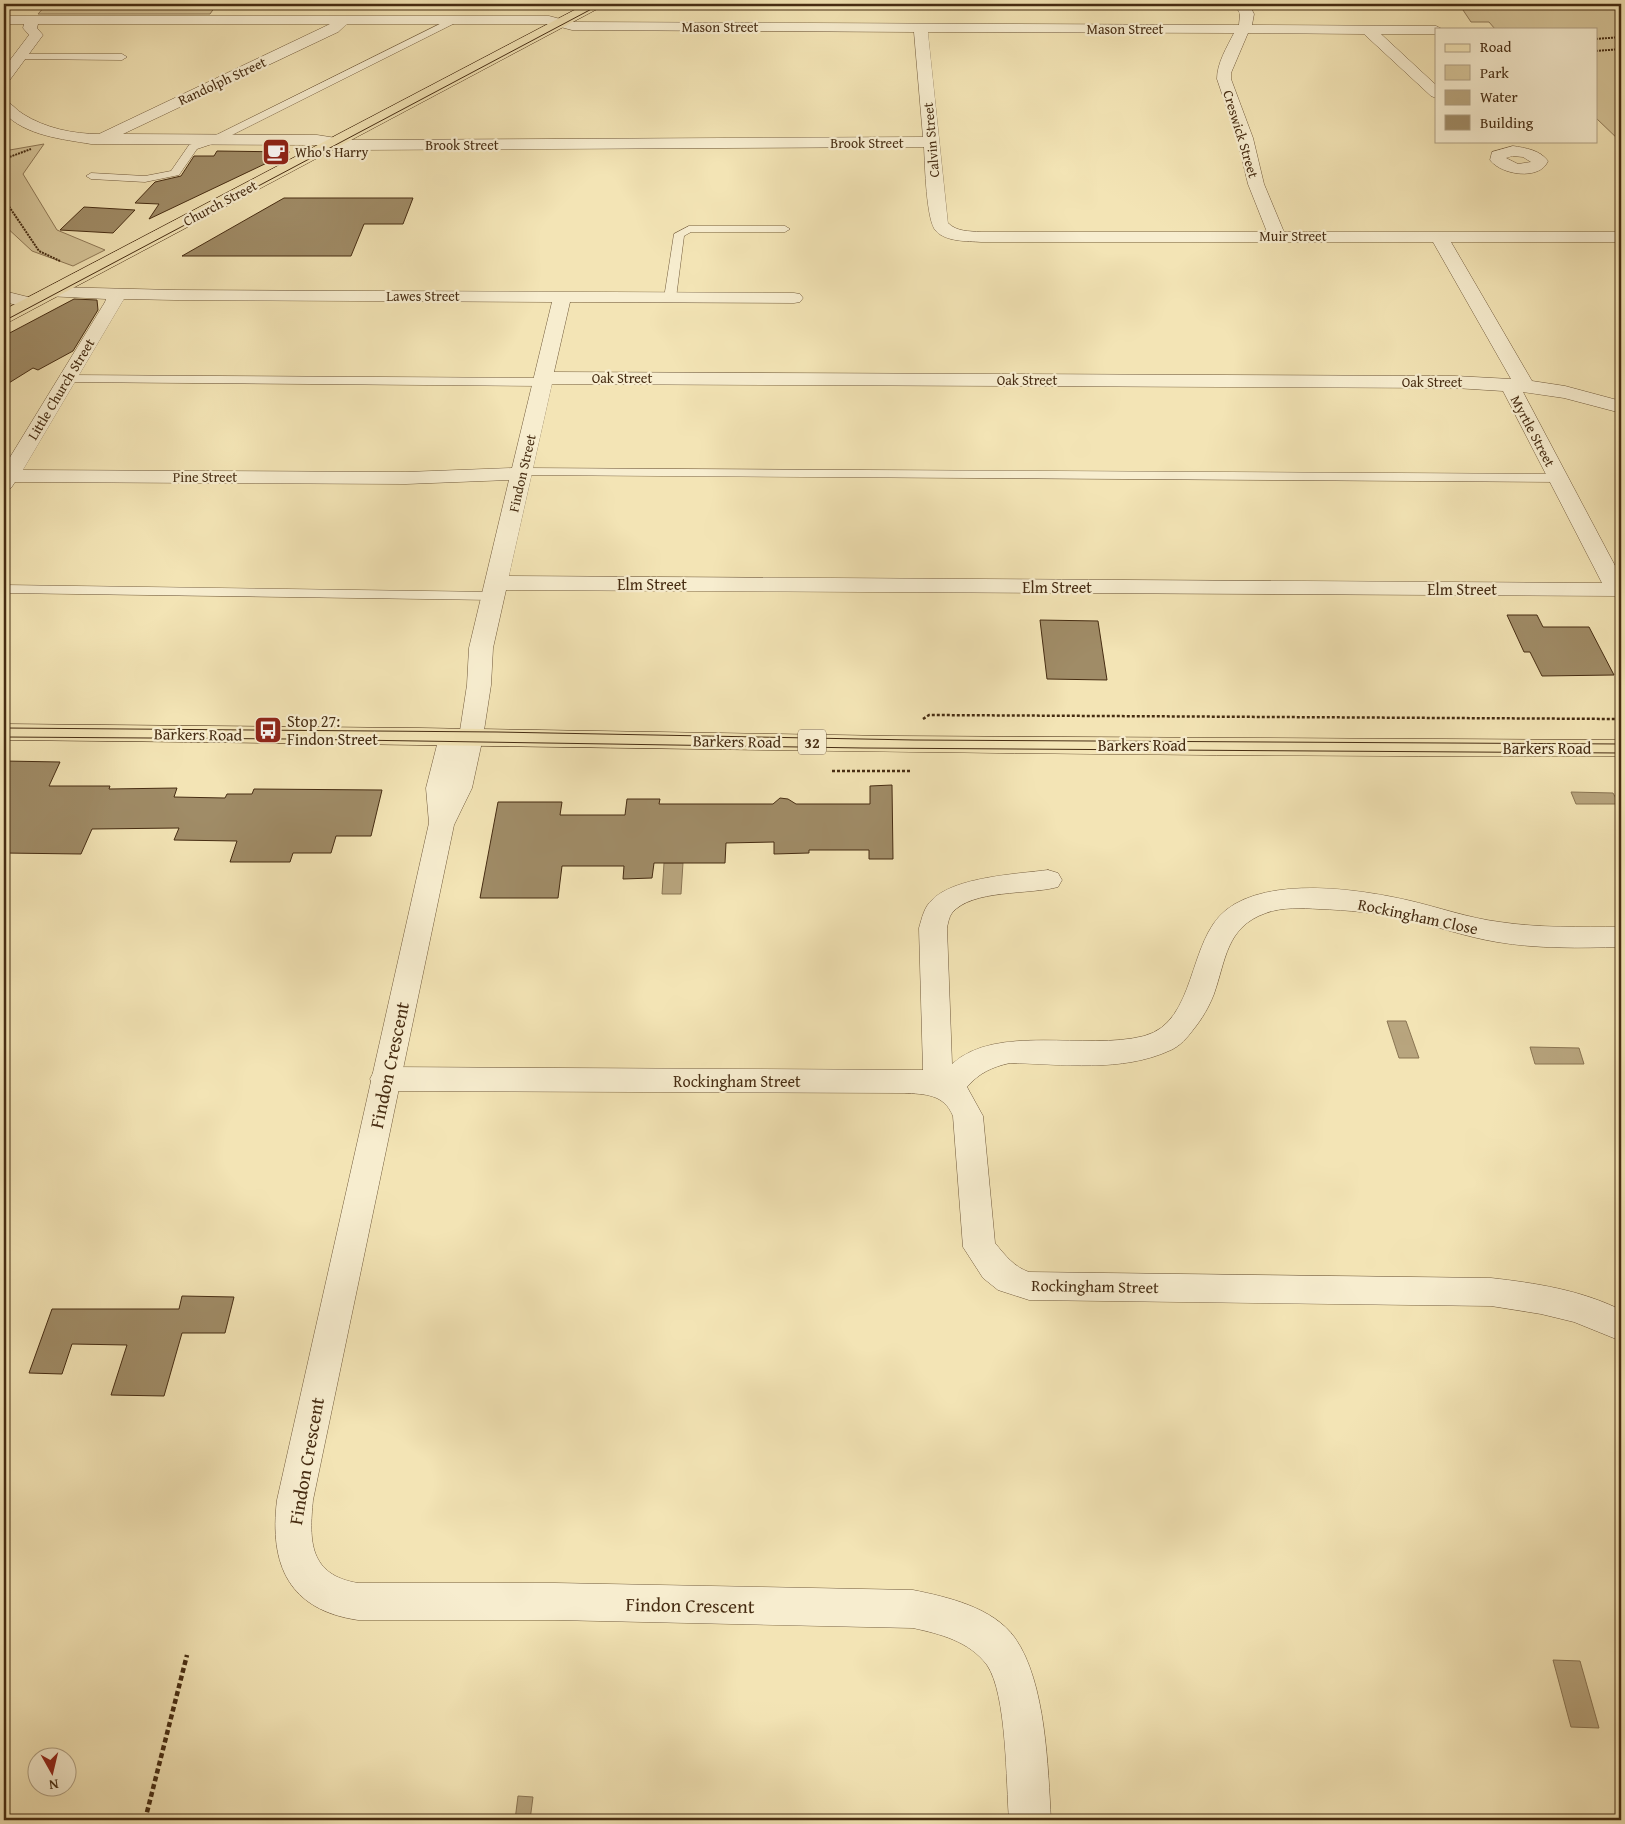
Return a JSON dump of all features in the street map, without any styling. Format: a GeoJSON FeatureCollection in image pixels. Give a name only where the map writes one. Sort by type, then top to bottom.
{"type":"FeatureCollection","features":[{"type":"Feature","properties":{"kind":"main road","name":"Church Street"},"geometry":{"type":"LineString","coordinates":[[4,317],[596,4]]}},
{"type":"Feature","properties":{"kind":"main road","name":"Barkers Road"},"geometry":{"type":"LineString","coordinates":[[4,732],[892,744],[1621,748]]}},
{"type":"Feature","properties":{"kind":"street"},"geometry":{"type":"LineString","coordinates":[[429,20],[437,4]]}},
{"type":"Feature","properties":{"kind":"street"},"geometry":{"type":"LineString","coordinates":[[1242,4],[1248,19],[1244,30]]}},
{"type":"Feature","properties":{"kind":"street","name":"Mason Street"},"geometry":{"type":"LineString","coordinates":[[4,20],[549,20],[577,26],[1435,30]]}},
{"type":"Feature","properties":{"kind":"street"},"geometry":{"type":"LineString","coordinates":[[4,78],[36,36],[30,28],[32,20]]}},
{"type":"Feature","properties":{"kind":"street","name":"Randolph Street"},"geometry":{"type":"LineString","coordinates":[[100,139],[333,29],[343,20]]}},
{"type":"Feature","properties":{"kind":"street","name":"Calvin Street"},"geometry":{"type":"LineString","coordinates":[[921,28],[930,142],[939,223],[944,230],[964,236]]}},
{"type":"Feature","properties":{"kind":"street","name":"Creswick Street"},"geometry":{"type":"LineString","coordinates":[[1244,30],[1233,49],[1224,73],[1224,79],[1245,138],[1256,184],[1277,236]]}},
{"type":"Feature","properties":{"kind":"street"},"geometry":{"type":"LineString","coordinates":[[1368,30],[1435,92]]}},
{"type":"Feature","properties":{"kind":"street","name":"Brook Street"},"geometry":{"type":"LineString","coordinates":[[4,105],[14,116],[34,127],[64,135],[100,139],[318,140],[354,145],[930,142]]}},
{"type":"Feature","properties":{"kind":"street"},"geometry":{"type":"LineString","coordinates":[[1492,142],[1506,152]]}},
{"type":"Feature","properties":{"kind":"street","name":"Muir Street"},"geometry":{"type":"LineString","coordinates":[[964,236],[1621,237]]}},
{"type":"Feature","properties":{"kind":"street","name":"Myrtle Street"},"geometry":{"type":"LineString","coordinates":[[1440,237],[1517,385],[1558,478],[1617,590]]}},
{"type":"Feature","properties":{"kind":"street","name":"Lawes Street"},"geometry":{"type":"LineString","coordinates":[[53,292],[76,294],[116,292],[175,295],[794,298]]}},
{"type":"Feature","properties":{"kind":"street","name":"Little Church Street"},"geometry":{"type":"LineString","coordinates":[[5,479],[114,302],[116,292]]}},
{"type":"Feature","properties":{"kind":"street"},"geometry":{"type":"LineString","coordinates":[[4,296],[30,303]]}},
{"type":"Feature","properties":{"kind":"street","name":"Findon Street"},"geometry":{"type":"LineString","coordinates":[[461,737],[479,685],[481,648],[496,590],[562,297]]}},
{"type":"Feature","properties":{"kind":"street","name":"Oak Street"},"geometry":{"type":"LineString","coordinates":[[544,380],[1455,382],[1517,385],[1565,392],[1621,407]]}},
{"type":"Feature","properties":{"kind":"street","name":"Pine Street"},"geometry":{"type":"LineString","coordinates":[[5,479],[406,478],[458,483],[521,477]]}},
{"type":"Feature","properties":{"kind":"street","name":"Elm Street"},"geometry":{"type":"LineString","coordinates":[[496,590],[1617,590]]}},
{"type":"Feature","properties":{"kind":"street","name":"Findon Crescent"},"geometry":{"type":"LineString","coordinates":[[461,737],[459,788],[441,825],[294,1508],[292,1523],[293,1546],[300,1566],[310,1580],[328,1594],[351,1600],[380,1602],[505,1601],[914,1609],[947,1618],[980,1632],[1001,1652],[1012,1675],[1020,1706],[1030,1820]]}},
{"type":"Feature","properties":{"kind":"street"},"geometry":{"type":"LineString","coordinates":[[944,1087],[933,928],[940,908],[948,901],[973,891],[1002,885],[1048,880]]}},
{"type":"Feature","properties":{"kind":"street","name":"Rockingham Close"},"geometry":{"type":"LineString","coordinates":[[944,1087],[968,1066],[993,1054],[1010,1052],[1123,1051],[1161,1041],[1181,1025],[1195,1008],[1202,990],[1212,949],[1223,928],[1236,916],[1255,906],[1272,901],[1299,898],[1363,903],[1392,907],[1498,932],[1561,937],[1621,938]]}},
{"type":"Feature","properties":{"kind":"street","name":"Rockingham Street"},"geometry":{"type":"LineString","coordinates":[[385,1080],[894,1081],[944,1087],[958,1096],[964,1104],[968,1116],[980,1247],[995,1268],[1010,1280],[1029,1286],[1491,1292],[1533,1297],[1575,1307],[1621,1326]]}},
{"type":"Feature","properties":{"kind":"lane"},"geometry":{"type":"LineString","coordinates":[[91,176],[145,179],[175,173],[193,147],[214,140],[454,20]]}},
{"type":"Feature","properties":{"kind":"lane"},"geometry":{"type":"LineString","coordinates":[[19,57],[122,57]]}},
{"type":"Feature","properties":{"kind":"lane"},"geometry":{"type":"LineString","coordinates":[[670,298],[678,234],[689,229],[785,229]]}},
{"type":"Feature","properties":{"kind":"lane"},"geometry":{"type":"LineString","coordinates":[[67,379],[544,380]]}},
{"type":"Feature","properties":{"kind":"lane"},"geometry":{"type":"LineString","coordinates":[[521,477],[1558,478]]}},
{"type":"Feature","properties":{"kind":"lane"},"geometry":{"type":"LineString","coordinates":[[4,589],[496,590]]}},
{"type":"Feature","properties":{"kind":"path"},"geometry":{"type":"LineString","coordinates":[[1617,4],[1621,6]]}},
{"type":"Feature","properties":{"kind":"path"},"geometry":{"type":"LineString","coordinates":[[1598,39],[1621,37]]}},
{"type":"Feature","properties":{"kind":"path"},"geometry":{"type":"LineString","coordinates":[[1598,51],[1621,48]]}},
{"type":"Feature","properties":{"kind":"path"},"geometry":{"type":"LineString","coordinates":[[4,199],[39,251],[71,266],[91,271]]}},
{"type":"Feature","properties":{"kind":"path"},"geometry":{"type":"LineString","coordinates":[[929,715],[1621,719]]}},
{"type":"Feature","properties":{"kind":"path"},"geometry":{"type":"LineString","coordinates":[[145,1820],[187,1654]]}},
{"type":"Feature","properties":{"kind":"green space"},"geometry":{"type":"Polygon","coordinates":[[[47,4],[217,4],[210,14],[38,14],[47,4]]]}},
{"type":"Feature","properties":{"kind":"green space"},"geometry":{"type":"Polygon","coordinates":[[[1459,4],[1621,4],[1621,142],[1598,120],[1598,28],[1494,28],[1489,22],[1471,22],[1459,4]]]}},
{"type":"Feature","properties":{"kind":"green space"},"geometry":{"type":"Polygon","coordinates":[[[44,144],[23,174],[57,230],[105,250],[73,266],[32,251],[4,225],[4,151],[44,144]]]}},
{"type":"Feature","properties":{"kind":"water"},"geometry":{"type":"Polygon","coordinates":[[[1571,792],[1613,793],[1619,804],[1576,804],[1571,792]]]}},
{"type":"Feature","properties":{"kind":"water"},"geometry":{"type":"Polygon","coordinates":[[[664,863],[683,863],[681,894],[662,894],[664,863]]]}},
{"type":"Feature","properties":{"kind":"water"},"geometry":{"type":"Polygon","coordinates":[[[1387,1021],[1406,1021],[1419,1058],[1399,1058],[1387,1021]]]}},
{"type":"Feature","properties":{"kind":"water"},"geometry":{"type":"Polygon","coordinates":[[[1530,1047],[1579,1048],[1584,1064],[1535,1064],[1530,1047]]]}},
{"type":"Feature","properties":{"kind":"water"},"geometry":{"type":"Polygon","coordinates":[[[1553,1660],[1580,1661],[1599,1728],[1571,1727],[1553,1660]]]}},
{"type":"Feature","properties":{"kind":"water"},"geometry":{"type":"Polygon","coordinates":[[[518,1796],[533,1797],[530,1820],[515,1820],[518,1796]]]}},
{"type":"Feature","properties":{"kind":"building"},"geometry":{"type":"Polygon","coordinates":[[[217,151],[290,152],[149,219],[159,204],[135,203],[155,182],[181,176],[194,156],[214,156],[217,151]]]}},
{"type":"Feature","properties":{"kind":"building"},"geometry":{"type":"Polygon","coordinates":[[[284,198],[413,198],[403,224],[364,224],[351,256],[182,256],[284,198]]]}},
{"type":"Feature","properties":{"kind":"building"},"geometry":{"type":"Polygon","coordinates":[[[84,207],[135,210],[113,233],[60,230],[84,207]]]}},
{"type":"Feature","properties":{"kind":"building"},"geometry":{"type":"Polygon","coordinates":[[[74,299],[97,300],[98,310],[73,351],[38,370],[33,368],[4,386],[4,336],[74,299]]]}},
{"type":"Feature","properties":{"kind":"building"},"geometry":{"type":"Polygon","coordinates":[[[1507,615],[1537,615],[1543,627],[1589,627],[1614,675],[1542,676],[1530,652],[1524,652],[1507,615]]]}},
{"type":"Feature","properties":{"kind":"building"},"geometry":{"type":"Polygon","coordinates":[[[1040,620],[1098,621],[1107,680],[1047,679],[1040,620]]]}},
{"type":"Feature","properties":{"kind":"building"},"geometry":{"type":"Polygon","coordinates":[[[4,761],[60,762],[49,786],[110,786],[109,789],[177,788],[174,797],[225,798],[227,794],[252,794],[254,789],[382,790],[371,836],[336,836],[331,853],[293,853],[290,862],[230,862],[237,841],[174,840],[179,828],[92,829],[81,854],[4,853],[4,761]]]}},
{"type":"Feature","properties":{"kind":"building"},"geometry":{"type":"Polygon","coordinates":[[[892,785],[893,859],[869,859],[869,850],[809,850],[809,853],[774,854],[774,842],[726,843],[725,863],[654,863],[652,878],[623,879],[624,866],[562,866],[558,898],[480,898],[498,802],[562,802],[560,815],[625,815],[627,799],[660,799],[659,804],[773,804],[780,798],[788,799],[796,804],[870,804],[870,786],[892,785]]]}},
{"type":"Feature","properties":{"kind":"building"},"geometry":{"type":"Polygon","coordinates":[[[182,1296],[234,1297],[225,1333],[182,1333],[164,1396],[111,1395],[127,1345],[72,1344],[62,1374],[29,1373],[52,1309],[179,1309],[182,1296]]]}},
{"type":"Feature","properties":{"kind":"tram line"},"geometry":{"type":"LineString","coordinates":[[4,321],[601,4]]}},
{"type":"Feature","properties":{"kind":"tram line"},"geometry":{"type":"LineString","coordinates":[[4,728],[497,732],[914,740],[1621,744]]}},
{"type":"Feature","properties":{"kind":"tram line"},"geometry":{"type":"LineString","coordinates":[[4,737],[291,739],[863,748],[1621,753]]}},
{"type":"Feature","properties":{"kind":"place","name":"Who's Harry"},"geometry":{"type":"Point","coordinates":[276,152]}},
{"type":"Feature","properties":{"kind":"place","name":"Stop 27: Findon Street"},"geometry":{"type":"Point","coordinates":[268,730]}}]}
